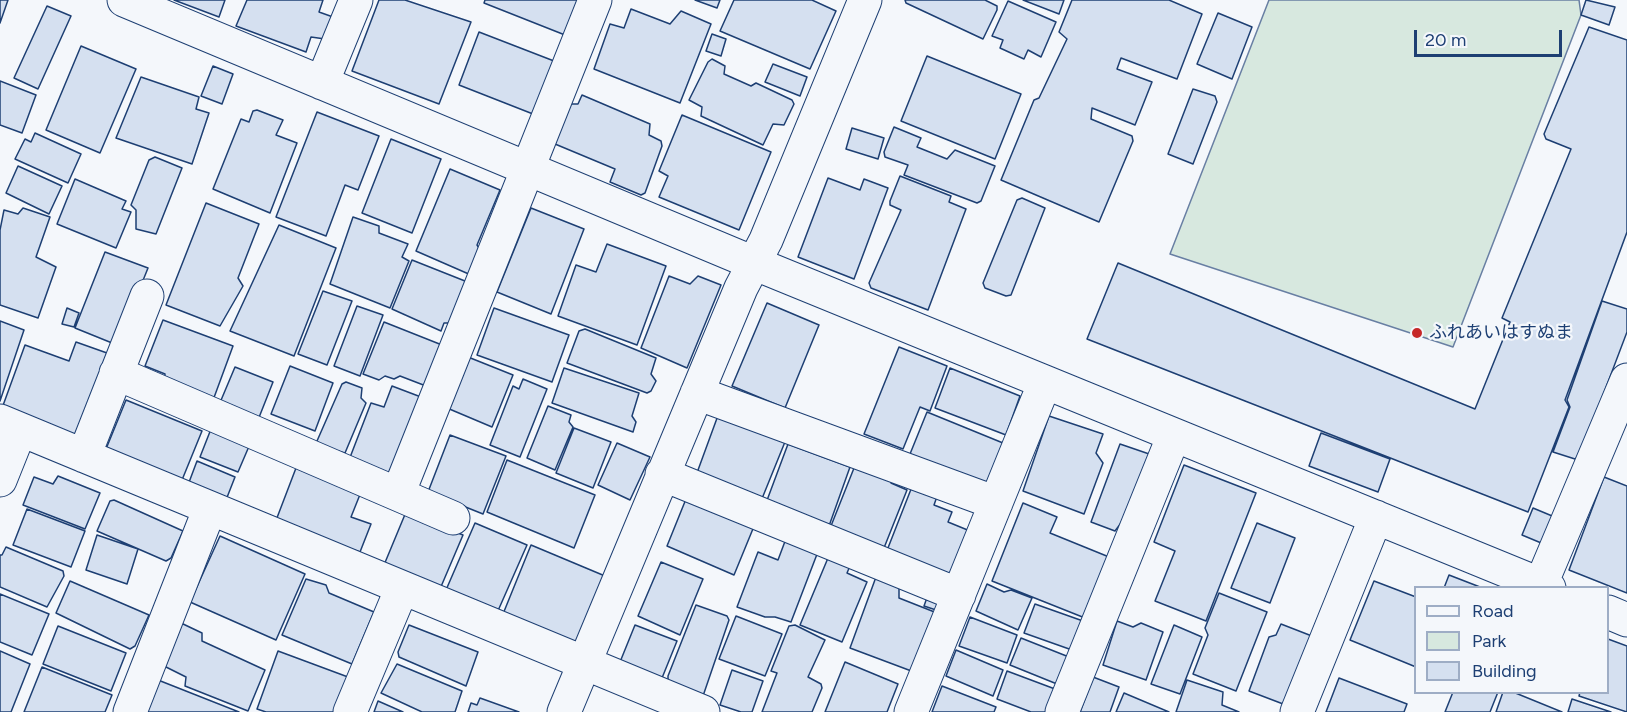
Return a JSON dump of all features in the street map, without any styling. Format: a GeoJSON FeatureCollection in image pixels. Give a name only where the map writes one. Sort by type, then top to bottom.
{"type":"FeatureCollection","features":[{"type":"Feature","properties":{"kind":"street"},"geometry":{"type":"LineString","coordinates":[[124,0],[756,264],[1545,586],[1627,380]]}},
{"type":"Feature","properties":{"kind":"street"},"geometry":{"type":"LineString","coordinates":[[322,83],[356,0]]}},
{"type":"Feature","properties":{"kind":"street"},"geometry":{"type":"LineString","coordinates":[[398,494],[595,0]]}},
{"type":"Feature","properties":{"kind":"street"},"geometry":{"type":"LineString","coordinates":[[564,712],[662,474],[741,288],[756,264],[865,0]]}},
{"type":"Feature","properties":{"kind":"street"},"geometry":{"type":"LineString","coordinates":[[84,456],[147,296]]}},
{"type":"Feature","properties":{"kind":"street"},"geometry":{"type":"LineString","coordinates":[[116,373],[453,518]]}},
{"type":"Feature","properties":{"kind":"street"},"geometry":{"type":"LineString","coordinates":[[911,712],[1045,382]]}},
{"type":"Feature","properties":{"kind":"street"},"geometry":{"type":"LineString","coordinates":[[697,393],[996,503]]}},
{"type":"Feature","properties":{"kind":"street"},"geometry":{"type":"LineString","coordinates":[[0,480],[10,425],[703,712]]}},
{"type":"Feature","properties":{"kind":"street"},"geometry":{"type":"LineString","coordinates":[[1062,712],[1174,435]]}},
{"type":"Feature","properties":{"kind":"street"},"geometry":{"type":"LineString","coordinates":[[662,474],[959,595]]}},
{"type":"Feature","properties":{"kind":"street"},"geometry":{"type":"LineString","coordinates":[[129,712],[210,508]]}},
{"type":"Feature","properties":{"kind":"street"},"geometry":{"type":"LineString","coordinates":[[1297,712],[1376,517]]}},
{"type":"Feature","properties":{"kind":"street"},"geometry":{"type":"LineString","coordinates":[[350,712],[402,588]]}},
{"type":"Feature","properties":{"kind":"street"},"geometry":{"type":"LineString","coordinates":[[1609,612],[1627,620]]}},
{"type":"Feature","properties":{"kind":"green space"},"geometry":{"type":"Polygon","coordinates":[[[1269,0],[1579,0],[1581,15],[1453,347],[1170,254],[1269,0]]]}},
{"type":"Feature","properties":{"kind":"building"},"geometry":{"type":"Polygon","coordinates":[[[0,0],[8,0],[0,23],[0,0]]]}},
{"type":"Feature","properties":{"kind":"building"},"geometry":{"type":"Polygon","coordinates":[[[174,0],[225,0],[219,17],[174,0]]]}},
{"type":"Feature","properties":{"kind":"building"},"geometry":{"type":"Polygon","coordinates":[[[247,0],[323,0],[319,12],[333,17],[325,39],[311,37],[306,52],[236,26],[247,0]]]}},
{"type":"Feature","properties":{"kind":"building"},"geometry":{"type":"Polygon","coordinates":[[[379,0],[405,0],[471,22],[439,104],[352,71],[379,0]]]}},
{"type":"Feature","properties":{"kind":"building"},"geometry":{"type":"Polygon","coordinates":[[[485,0],[579,0],[565,35],[484,3],[485,0]]]}},
{"type":"Feature","properties":{"kind":"building"},"geometry":{"type":"Polygon","coordinates":[[[695,0],[720,0],[717,8],[695,0]]]}},
{"type":"Feature","properties":{"kind":"building"},"geometry":{"type":"Polygon","coordinates":[[[734,0],[812,0],[836,11],[810,69],[720,31],[734,0]]]}},
{"type":"Feature","properties":{"kind":"building"},"geometry":{"type":"Polygon","coordinates":[[[905,0],[985,0],[997,6],[997,10],[983,39],[906,3],[905,0]]]}},
{"type":"Feature","properties":{"kind":"building"},"geometry":{"type":"Polygon","coordinates":[[[1023,0],[1064,0],[1059,14],[1023,0]]]}},
{"type":"Feature","properties":{"kind":"building"},"geometry":{"type":"Polygon","coordinates":[[[1072,0],[1169,0],[1202,14],[1177,79],[1121,58],[1117,69],[1152,82],[1135,125],[1092,108],[1091,119],[1132,136],[1133,141],[1099,222],[1001,180],[1034,100],[1039,98],[1067,39],[1059,32],[1072,0]]]}},
{"type":"Feature","properties":{"kind":"building"},"geometry":{"type":"Polygon","coordinates":[[[1586,0],[1615,7],[1609,25],[1581,15],[1586,0]]]}},
{"type":"Feature","properties":{"kind":"building"},"geometry":{"type":"Polygon","coordinates":[[[1008,1],[1056,22],[1041,57],[1028,50],[1024,59],[1000,48],[1003,40],[992,36],[1008,1]]]}},
{"type":"Feature","properties":{"kind":"building"},"geometry":{"type":"Polygon","coordinates":[[[47,6],[71,16],[38,89],[14,78],[47,6]]]}},
{"type":"Feature","properties":{"kind":"building"},"geometry":{"type":"Polygon","coordinates":[[[631,9],[670,24],[681,11],[711,24],[680,103],[594,69],[610,24],[624,28],[631,9]]]}},
{"type":"Feature","properties":{"kind":"building"},"geometry":{"type":"Polygon","coordinates":[[[1218,13],[1252,27],[1232,79],[1197,64],[1218,13]]]}},
{"type":"Feature","properties":{"kind":"building"},"geometry":{"type":"Polygon","coordinates":[[[1589,27],[1627,40],[1627,232],[1565,400],[1569,407],[1528,512],[1087,339],[1118,263],[1475,409],[1510,322],[1502,318],[1571,149],[1546,139],[1544,134],[1589,27]]]}},
{"type":"Feature","properties":{"kind":"building"},"geometry":{"type":"Polygon","coordinates":[[[479,32],[554,61],[533,114],[459,85],[479,32]]]}},
{"type":"Feature","properties":{"kind":"building"},"geometry":{"type":"Polygon","coordinates":[[[712,34],[726,39],[721,56],[706,51],[712,34]]]}},
{"type":"Feature","properties":{"kind":"building"},"geometry":{"type":"Polygon","coordinates":[[[81,46],[136,69],[100,153],[46,130],[81,46]]]}},
{"type":"Feature","properties":{"kind":"building"},"geometry":{"type":"Polygon","coordinates":[[[927,56],[1021,94],[995,159],[901,121],[927,56]]]}},
{"type":"Feature","properties":{"kind":"building"},"geometry":{"type":"Polygon","coordinates":[[[712,59],[725,66],[724,74],[751,86],[756,83],[792,100],[794,104],[784,125],[773,124],[763,145],[701,116],[702,107],[689,100],[708,62],[712,59]]]}},
{"type":"Feature","properties":{"kind":"building"},"geometry":{"type":"Polygon","coordinates":[[[773,64],[807,77],[800,96],[765,82],[773,64]]]}},
{"type":"Feature","properties":{"kind":"building"},"geometry":{"type":"Polygon","coordinates":[[[213,66],[233,74],[222,104],[201,96],[213,66]]]}},
{"type":"Feature","properties":{"kind":"building"},"geometry":{"type":"Polygon","coordinates":[[[141,77],[199,97],[196,109],[209,113],[192,164],[116,138],[141,77]]]}},
{"type":"Feature","properties":{"kind":"building"},"geometry":{"type":"Polygon","coordinates":[[[0,81],[36,95],[22,133],[0,125],[0,81]]]}},
{"type":"Feature","properties":{"kind":"building"},"geometry":{"type":"Polygon","coordinates":[[[1193,89],[1215,96],[1217,102],[1193,164],[1168,154],[1193,89]]]}},
{"type":"Feature","properties":{"kind":"building"},"geometry":{"type":"Polygon","coordinates":[[[582,95],[650,124],[649,135],[661,141],[662,146],[645,193],[641,195],[610,182],[615,169],[555,144],[568,104],[578,104],[582,95]]]}},
{"type":"Feature","properties":{"kind":"building"},"geometry":{"type":"Polygon","coordinates":[[[257,110],[283,120],[276,135],[297,143],[270,213],[213,189],[241,119],[249,122],[253,111],[257,110]]]}},
{"type":"Feature","properties":{"kind":"building"},"geometry":{"type":"Polygon","coordinates":[[[317,112],[379,136],[358,190],[345,185],[326,236],[276,217],[317,112]]]}},
{"type":"Feature","properties":{"kind":"building"},"geometry":{"type":"Polygon","coordinates":[[[682,115],[771,152],[739,230],[659,197],[668,176],[659,171],[682,115]]]}},
{"type":"Feature","properties":{"kind":"building"},"geometry":{"type":"Polygon","coordinates":[[[894,127],[921,138],[917,147],[947,159],[955,150],[995,166],[981,201],[977,203],[904,175],[908,165],[885,157],[884,152],[894,127]]]}},
{"type":"Feature","properties":{"kind":"building"},"geometry":{"type":"Polygon","coordinates":[[[852,128],[884,138],[878,159],[846,149],[852,128]]]}},
{"type":"Feature","properties":{"kind":"building"},"geometry":{"type":"Polygon","coordinates":[[[35,133],[81,154],[68,183],[15,159],[25,139],[31,142],[35,133]]]}},
{"type":"Feature","properties":{"kind":"building"},"geometry":{"type":"Polygon","coordinates":[[[391,139],[441,159],[412,233],[362,213],[391,139]]]}},
{"type":"Feature","properties":{"kind":"building"},"geometry":{"type":"Polygon","coordinates":[[[155,157],[182,168],[156,234],[136,229],[136,210],[131,205],[149,160],[155,157]]]}},
{"type":"Feature","properties":{"kind":"building"},"geometry":{"type":"Polygon","coordinates":[[[18,166],[62,186],[49,214],[6,193],[18,166]]]}},
{"type":"Feature","properties":{"kind":"building"},"geometry":{"type":"Polygon","coordinates":[[[450,169],[500,190],[477,245],[481,251],[471,275],[416,251],[450,169]]]}},
{"type":"Feature","properties":{"kind":"building"},"geometry":{"type":"Polygon","coordinates":[[[900,176],[951,196],[949,202],[966,209],[928,310],[871,288],[869,283],[901,210],[890,205],[900,176]]]}},
{"type":"Feature","properties":{"kind":"building"},"geometry":{"type":"Polygon","coordinates":[[[828,178],[860,190],[864,179],[888,188],[854,279],[798,257],[828,178]]]}},
{"type":"Feature","properties":{"kind":"building"},"geometry":{"type":"Polygon","coordinates":[[[75,179],[126,201],[122,209],[131,212],[116,248],[57,224],[75,179]]]}},
{"type":"Feature","properties":{"kind":"building"},"geometry":{"type":"Polygon","coordinates":[[[1022,198],[1045,208],[1011,295],[1006,296],[985,288],[983,283],[1017,200],[1022,198]]]}},
{"type":"Feature","properties":{"kind":"building"},"geometry":{"type":"Polygon","coordinates":[[[206,203],[259,224],[238,278],[243,286],[220,326],[166,305],[206,203]]]}},
{"type":"Feature","properties":{"kind":"building"},"geometry":{"type":"Polygon","coordinates":[[[23,208],[50,217],[36,257],[56,267],[38,318],[0,305],[0,230],[4,210],[18,214],[23,208]]]}},
{"type":"Feature","properties":{"kind":"building"},"geometry":{"type":"Polygon","coordinates":[[[531,208],[584,229],[551,314],[497,292],[531,208]]]}},
{"type":"Feature","properties":{"kind":"building"},"geometry":{"type":"Polygon","coordinates":[[[353,217],[379,226],[379,233],[408,244],[402,257],[409,261],[390,308],[330,284],[353,217]]]}},
{"type":"Feature","properties":{"kind":"building"},"geometry":{"type":"Polygon","coordinates":[[[279,225],[336,248],[294,356],[230,331],[279,225]]]}},
{"type":"Feature","properties":{"kind":"building"},"geometry":{"type":"Polygon","coordinates":[[[607,244],[666,266],[637,345],[558,316],[576,265],[596,272],[607,244]]]}},
{"type":"Feature","properties":{"kind":"building"},"geometry":{"type":"Polygon","coordinates":[[[105,252],[148,268],[117,345],[75,328],[105,252]]]}},
{"type":"Feature","properties":{"kind":"building"},"geometry":{"type":"Polygon","coordinates":[[[412,260],[470,283],[455,323],[444,323],[441,331],[392,309],[412,260]]]}},
{"type":"Feature","properties":{"kind":"building"},"geometry":{"type":"Polygon","coordinates":[[[669,276],[690,284],[698,276],[721,285],[687,368],[641,348],[669,276]]]}},
{"type":"Feature","properties":{"kind":"building"},"geometry":{"type":"Polygon","coordinates":[[[323,291],[352,301],[327,365],[298,354],[323,291]]]}},
{"type":"Feature","properties":{"kind":"building"},"geometry":{"type":"Polygon","coordinates":[[[1602,301],[1627,309],[1627,332],[1580,456],[1575,459],[1553,452],[1570,407],[1567,400],[1602,301]]]}},
{"type":"Feature","properties":{"kind":"building"},"geometry":{"type":"Polygon","coordinates":[[[767,303],[819,325],[785,408],[732,386],[767,303]]]}},
{"type":"Feature","properties":{"kind":"building"},"geometry":{"type":"Polygon","coordinates":[[[357,306],[383,315],[360,376],[334,366],[357,306]]]}},
{"type":"Feature","properties":{"kind":"building"},"geometry":{"type":"Polygon","coordinates":[[[67,308],[79,313],[74,327],[62,324],[67,308]]]}},
{"type":"Feature","properties":{"kind":"building"},"geometry":{"type":"Polygon","coordinates":[[[494,308],[569,335],[552,382],[477,355],[494,308]]]}},
{"type":"Feature","properties":{"kind":"building"},"geometry":{"type":"Polygon","coordinates":[[[163,320],[233,346],[212,403],[164,385],[165,374],[145,366],[163,320]]]}},
{"type":"Feature","properties":{"kind":"building"},"geometry":{"type":"Polygon","coordinates":[[[0,321],[24,330],[0,401],[0,321]]]}},
{"type":"Feature","properties":{"kind":"building"},"geometry":{"type":"Polygon","coordinates":[[[384,322],[442,345],[426,386],[400,376],[394,379],[385,376],[379,380],[363,374],[384,322]]]}},
{"type":"Feature","properties":{"kind":"building"},"geometry":{"type":"Polygon","coordinates":[[[585,329],[656,358],[651,374],[656,381],[651,391],[647,393],[567,363],[579,331],[585,329]]]}},
{"type":"Feature","properties":{"kind":"building"},"geometry":{"type":"Polygon","coordinates":[[[76,342],[107,353],[77,438],[1,411],[25,345],[69,361],[76,342]]]}},
{"type":"Feature","properties":{"kind":"building"},"geometry":{"type":"Polygon","coordinates":[[[899,347],[947,366],[930,411],[920,407],[903,449],[864,434],[899,347]]]}},
{"type":"Feature","properties":{"kind":"building"},"geometry":{"type":"Polygon","coordinates":[[[468,357],[513,375],[492,427],[447,408],[468,357]]]}},
{"type":"Feature","properties":{"kind":"building"},"geometry":{"type":"Polygon","coordinates":[[[290,366],[333,383],[315,431],[271,414],[290,366]]]}},
{"type":"Feature","properties":{"kind":"building"},"geometry":{"type":"Polygon","coordinates":[[[235,367],[273,382],[258,420],[219,405],[235,367]]]}},
{"type":"Feature","properties":{"kind":"building"},"geometry":{"type":"Polygon","coordinates":[[[564,368],[639,393],[632,416],[636,422],[633,432],[552,403],[564,368]]]}},
{"type":"Feature","properties":{"kind":"building"},"geometry":{"type":"Polygon","coordinates":[[[950,368],[1020,396],[1006,435],[935,408],[950,368]]]}},
{"type":"Feature","properties":{"kind":"building"},"geometry":{"type":"Polygon","coordinates":[[[523,379],[547,389],[520,457],[490,445],[513,386],[519,389],[523,379]]]}},
{"type":"Feature","properties":{"kind":"building"},"geometry":{"type":"Polygon","coordinates":[[[346,382],[362,388],[361,398],[366,403],[345,453],[319,446],[317,441],[342,384],[346,382]]]}},
{"type":"Feature","properties":{"kind":"building"},"geometry":{"type":"Polygon","coordinates":[[[392,386],[421,397],[390,476],[349,460],[371,403],[384,407],[392,386]]]}},
{"type":"Feature","properties":{"kind":"building"},"geometry":{"type":"Polygon","coordinates":[[[126,400],[202,431],[182,480],[106,449],[126,400]]]}},
{"type":"Feature","properties":{"kind":"building"},"geometry":{"type":"Polygon","coordinates":[[[548,406],[571,415],[569,422],[573,427],[555,470],[527,458],[548,406]]]}},
{"type":"Feature","properties":{"kind":"building"},"geometry":{"type":"Polygon","coordinates":[[[720,410],[789,432],[759,506],[694,481],[720,410]]]}},
{"type":"Feature","properties":{"kind":"building"},"geometry":{"type":"Polygon","coordinates":[[[927,412],[1003,443],[986,485],[910,454],[927,412]]]}},
{"type":"Feature","properties":{"kind":"building"},"geometry":{"type":"Polygon","coordinates":[[[1049,416],[1103,434],[1096,453],[1103,463],[1084,514],[1023,491],[1049,416]]]}},
{"type":"Feature","properties":{"kind":"building"},"geometry":{"type":"Polygon","coordinates":[[[574,428],[611,442],[593,488],[556,473],[574,428]]]}},
{"type":"Feature","properties":{"kind":"building"},"geometry":{"type":"Polygon","coordinates":[[[211,429],[250,444],[238,472],[200,457],[211,429]]]}},
{"type":"Feature","properties":{"kind":"building"},"geometry":{"type":"Polygon","coordinates":[[[1321,433],[1390,459],[1378,492],[1309,466],[1321,433]]]}},
{"type":"Feature","properties":{"kind":"building"},"geometry":{"type":"Polygon","coordinates":[[[450,435],[506,456],[483,514],[428,492],[450,435]]]}},
{"type":"Feature","properties":{"kind":"building"},"geometry":{"type":"Polygon","coordinates":[[[617,443],[650,457],[630,500],[598,485],[617,443]]]}},
{"type":"Feature","properties":{"kind":"building"},"geometry":{"type":"Polygon","coordinates":[[[788,444],[850,467],[829,526],[766,503],[788,444]]]}},
{"type":"Feature","properties":{"kind":"building"},"geometry":{"type":"Polygon","coordinates":[[[1120,444],[1155,456],[1129,525],[1121,523],[1115,531],[1091,522],[1120,444]]]}},
{"type":"Feature","properties":{"kind":"building"},"geometry":{"type":"Polygon","coordinates":[[[858,458],[895,473],[891,483],[907,490],[880,558],[827,536],[858,458]]]}},
{"type":"Feature","properties":{"kind":"building"},"geometry":{"type":"Polygon","coordinates":[[[507,460],[595,495],[574,548],[487,512],[507,460]]]}},
{"type":"Feature","properties":{"kind":"building"},"geometry":{"type":"Polygon","coordinates":[[[197,461],[235,477],[226,500],[188,485],[197,461]]]}},
{"type":"Feature","properties":{"kind":"building"},"geometry":{"type":"Polygon","coordinates":[[[1184,465],[1256,493],[1206,621],[1155,601],[1175,551],[1154,542],[1184,465]]]}},
{"type":"Feature","properties":{"kind":"building"},"geometry":{"type":"Polygon","coordinates":[[[296,468],[361,492],[351,517],[371,524],[360,552],[275,523],[296,468]]]}},
{"type":"Feature","properties":{"kind":"building"},"geometry":{"type":"Polygon","coordinates":[[[58,476],[100,493],[85,529],[23,505],[34,477],[53,484],[58,476]]]}},
{"type":"Feature","properties":{"kind":"building"},"geometry":{"type":"Polygon","coordinates":[[[1604,477],[1627,486],[1627,593],[1569,570],[1604,477]]]}},
{"type":"Feature","properties":{"kind":"building"},"geometry":{"type":"Polygon","coordinates":[[[915,479],[940,488],[934,505],[952,512],[948,522],[970,531],[951,579],[886,553],[915,479]]]}},
{"type":"Feature","properties":{"kind":"building"},"geometry":{"type":"Polygon","coordinates":[[[686,499],[757,519],[734,575],[667,546],[686,499]]]}},
{"type":"Feature","properties":{"kind":"building"},"geometry":{"type":"Polygon","coordinates":[[[114,500],[183,531],[171,558],[166,561],[97,531],[110,501],[114,500]]]}},
{"type":"Feature","properties":{"kind":"building"},"geometry":{"type":"Polygon","coordinates":[[[1023,503],[1057,517],[1050,533],[1114,559],[1090,620],[992,581],[1023,503]]]}},
{"type":"Feature","properties":{"kind":"building"},"geometry":{"type":"Polygon","coordinates":[[[1533,508],[1557,518],[1546,545],[1522,535],[1533,508]]]}},
{"type":"Feature","properties":{"kind":"building"},"geometry":{"type":"Polygon","coordinates":[[[27,509],[85,531],[71,567],[13,545],[27,509]]]}},
{"type":"Feature","properties":{"kind":"building"},"geometry":{"type":"Polygon","coordinates":[[[406,512],[463,535],[440,589],[384,565],[406,512]]]}},
{"type":"Feature","properties":{"kind":"building"},"geometry":{"type":"Polygon","coordinates":[[[475,523],[527,545],[497,613],[446,590],[475,523]]]}},
{"type":"Feature","properties":{"kind":"building"},"geometry":{"type":"Polygon","coordinates":[[[1257,523],[1295,538],[1270,603],[1231,588],[1257,523]]]}},
{"type":"Feature","properties":{"kind":"building"},"geometry":{"type":"Polygon","coordinates":[[[97,535],[138,549],[127,584],[86,570],[97,535]]]}},
{"type":"Feature","properties":{"kind":"building"},"geometry":{"type":"Polygon","coordinates":[[[220,536],[305,574],[276,640],[190,602],[220,536]]]}},
{"type":"Feature","properties":{"kind":"building"},"geometry":{"type":"Polygon","coordinates":[[[787,536],[819,549],[791,622],[775,617],[765,617],[737,607],[758,552],[778,560],[787,536]]]}},
{"type":"Feature","properties":{"kind":"building"},"geometry":{"type":"Polygon","coordinates":[[[531,545],[605,576],[576,645],[503,614],[531,545]]]}},
{"type":"Feature","properties":{"kind":"building"},"geometry":{"type":"Polygon","coordinates":[[[833,546],[855,554],[847,573],[867,582],[842,642],[800,625],[833,546]]]}},
{"type":"Feature","properties":{"kind":"building"},"geometry":{"type":"Polygon","coordinates":[[[6,547],[63,571],[64,576],[47,607],[0,587],[0,555],[6,547]]]}},
{"type":"Feature","properties":{"kind":"building"},"geometry":{"type":"Polygon","coordinates":[[[661,562],[703,579],[680,635],[638,616],[661,562]]]}},
{"type":"Feature","properties":{"kind":"building"},"geometry":{"type":"Polygon","coordinates":[[[1449,575],[1477,586],[1445,586],[1449,575]]]}},
{"type":"Feature","properties":{"kind":"building"},"geometry":{"type":"Polygon","coordinates":[[[876,577],[899,585],[899,598],[937,613],[914,672],[850,648],[876,577]]]}},
{"type":"Feature","properties":{"kind":"building"},"geometry":{"type":"Polygon","coordinates":[[[306,579],[326,585],[329,593],[374,612],[352,664],[282,635],[306,579]]]}},
{"type":"Feature","properties":{"kind":"building"},"geometry":{"type":"Polygon","coordinates":[[[70,581],[149,615],[135,646],[130,649],[56,613],[70,581]]]}},
{"type":"Feature","properties":{"kind":"building"},"geometry":{"type":"Polygon","coordinates":[[[1374,581],[1414,596],[1414,666],[1350,640],[1374,581]]]}},
{"type":"Feature","properties":{"kind":"building"},"geometry":{"type":"Polygon","coordinates":[[[987,584],[1004,592],[1011,590],[1032,598],[1018,630],[976,611],[987,584]]]}},
{"type":"Feature","properties":{"kind":"building"},"geometry":{"type":"Polygon","coordinates":[[[929,592],[944,597],[939,611],[924,606],[929,592]]]}},
{"type":"Feature","properties":{"kind":"building"},"geometry":{"type":"Polygon","coordinates":[[[1219,593],[1267,612],[1236,691],[1193,674],[1208,635],[1205,628],[1219,593]]]}},
{"type":"Feature","properties":{"kind":"building"},"geometry":{"type":"Polygon","coordinates":[[[0,594],[49,614],[32,655],[0,642],[0,594]]]}},
{"type":"Feature","properties":{"kind":"building"},"geometry":{"type":"Polygon","coordinates":[[[1035,604],[1083,621],[1072,650],[1024,633],[1035,604]]]}},
{"type":"Feature","properties":{"kind":"building"},"geometry":{"type":"Polygon","coordinates":[[[696,605],[727,616],[729,620],[703,696],[668,684],[668,676],[696,605]]]}},
{"type":"Feature","properties":{"kind":"building"},"geometry":{"type":"Polygon","coordinates":[[[736,616],[782,634],[765,676],[719,659],[736,616]]]}},
{"type":"Feature","properties":{"kind":"building"},"geometry":{"type":"Polygon","coordinates":[[[970,617],[1017,635],[1007,663],[959,646],[970,617]]]}},
{"type":"Feature","properties":{"kind":"building"},"geometry":{"type":"Polygon","coordinates":[[[1117,621],[1133,627],[1141,623],[1163,632],[1146,680],[1103,665],[1117,621]]]}},
{"type":"Feature","properties":{"kind":"building"},"geometry":{"type":"Polygon","coordinates":[[[181,623],[202,633],[202,641],[265,670],[248,711],[185,686],[186,677],[162,665],[181,623]]]}},
{"type":"Feature","properties":{"kind":"building"},"geometry":{"type":"Polygon","coordinates":[[[1281,624],[1317,638],[1291,707],[1249,691],[1269,637],[1276,635],[1281,624]]]}},
{"type":"Feature","properties":{"kind":"building"},"geometry":{"type":"Polygon","coordinates":[[[409,625],[478,652],[466,686],[399,657],[398,652],[409,625]]]}},
{"type":"Feature","properties":{"kind":"building"},"geometry":{"type":"Polygon","coordinates":[[[635,625],[677,641],[662,678],[620,662],[635,625]]]}},
{"type":"Feature","properties":{"kind":"building"},"geometry":{"type":"Polygon","coordinates":[[[795,625],[825,640],[808,677],[821,684],[822,688],[812,712],[762,712],[777,673],[771,671],[789,626],[795,625]]]}},
{"type":"Feature","properties":{"kind":"building"},"geometry":{"type":"Polygon","coordinates":[[[1174,625],[1202,637],[1180,694],[1151,684],[1174,625]]]}},
{"type":"Feature","properties":{"kind":"building"},"geometry":{"type":"Polygon","coordinates":[[[58,626],[126,653],[111,691],[43,664],[58,626]]]}},
{"type":"Feature","properties":{"kind":"building"},"geometry":{"type":"Polygon","coordinates":[[[1021,638],[1069,657],[1057,684],[1010,665],[1021,638]]]}},
{"type":"Feature","properties":{"kind":"building"},"geometry":{"type":"Polygon","coordinates":[[[1609,639],[1627,646],[1627,712],[1579,696],[1580,694],[1609,694],[1609,639]]]}},
{"type":"Feature","properties":{"kind":"building"},"geometry":{"type":"Polygon","coordinates":[[[956,650],[1003,670],[993,696],[946,676],[956,650]]]}},
{"type":"Feature","properties":{"kind":"building"},"geometry":{"type":"Polygon","coordinates":[[[0,651],[30,664],[11,712],[0,712],[0,651]]]}},
{"type":"Feature","properties":{"kind":"building"},"geometry":{"type":"Polygon","coordinates":[[[278,651],[348,677],[336,712],[266,712],[257,709],[278,651]]]}},
{"type":"Feature","properties":{"kind":"building"},"geometry":{"type":"Polygon","coordinates":[[[845,662],[898,684],[887,712],[825,712],[845,662]]]}},
{"type":"Feature","properties":{"kind":"building"},"geometry":{"type":"Polygon","coordinates":[[[397,664],[462,691],[455,712],[422,712],[381,693],[397,664]]]}},
{"type":"Feature","properties":{"kind":"building"},"geometry":{"type":"Polygon","coordinates":[[[42,667],[112,695],[105,712],[24,712],[42,667]]]}},
{"type":"Feature","properties":{"kind":"building"},"geometry":{"type":"Polygon","coordinates":[[[732,670],[763,681],[752,712],[741,712],[720,705],[732,670]]]}},
{"type":"Feature","properties":{"kind":"building"},"geometry":{"type":"Polygon","coordinates":[[[1007,671],[1055,689],[1046,712],[1031,712],[997,699],[1007,671]]]}},
{"type":"Feature","properties":{"kind":"building"},"geometry":{"type":"Polygon","coordinates":[[[1093,677],[1119,687],[1110,712],[1080,712],[1093,677]]]}},
{"type":"Feature","properties":{"kind":"building"},"geometry":{"type":"Polygon","coordinates":[[[1339,678],[1407,704],[1404,712],[1326,712],[1339,678]]]}},
{"type":"Feature","properties":{"kind":"building"},"geometry":{"type":"Polygon","coordinates":[[[158,680],[239,712],[146,712],[158,680]]]}},
{"type":"Feature","properties":{"kind":"building"},"geometry":{"type":"Polygon","coordinates":[[[1187,680],[1223,692],[1222,705],[1239,712],[1176,712],[1187,680]]]}},
{"type":"Feature","properties":{"kind":"building"},"geometry":{"type":"Polygon","coordinates":[[[942,686],[996,707],[994,712],[932,712],[942,686]]]}},
{"type":"Feature","properties":{"kind":"building"},"geometry":{"type":"Polygon","coordinates":[[[1124,693],[1169,712],[1116,712],[1124,693]]]}},
{"type":"Feature","properties":{"kind":"building"},"geometry":{"type":"Polygon","coordinates":[[[1452,694],[1497,694],[1490,712],[1445,712],[1452,694]]]}},
{"type":"Feature","properties":{"kind":"building"},"geometry":{"type":"Polygon","coordinates":[[[1502,694],[1518,694],[1562,712],[1496,712],[1502,694]]]}},
{"type":"Feature","properties":{"kind":"building"},"geometry":{"type":"Polygon","coordinates":[[[480,698],[519,712],[468,712],[471,703],[477,705],[480,698]]]}},
{"type":"Feature","properties":{"kind":"building"},"geometry":{"type":"Polygon","coordinates":[[[1572,699],[1611,712],[1568,712],[1572,699]]]}},
{"type":"Feature","properties":{"kind":"building"},"geometry":{"type":"Polygon","coordinates":[[[378,701],[403,712],[374,712],[378,701]]]}},
{"type":"Feature","properties":{"kind":"place","name":"ふれあいはすぬま"},"geometry":{"type":"Point","coordinates":[1417,333]}}]}
